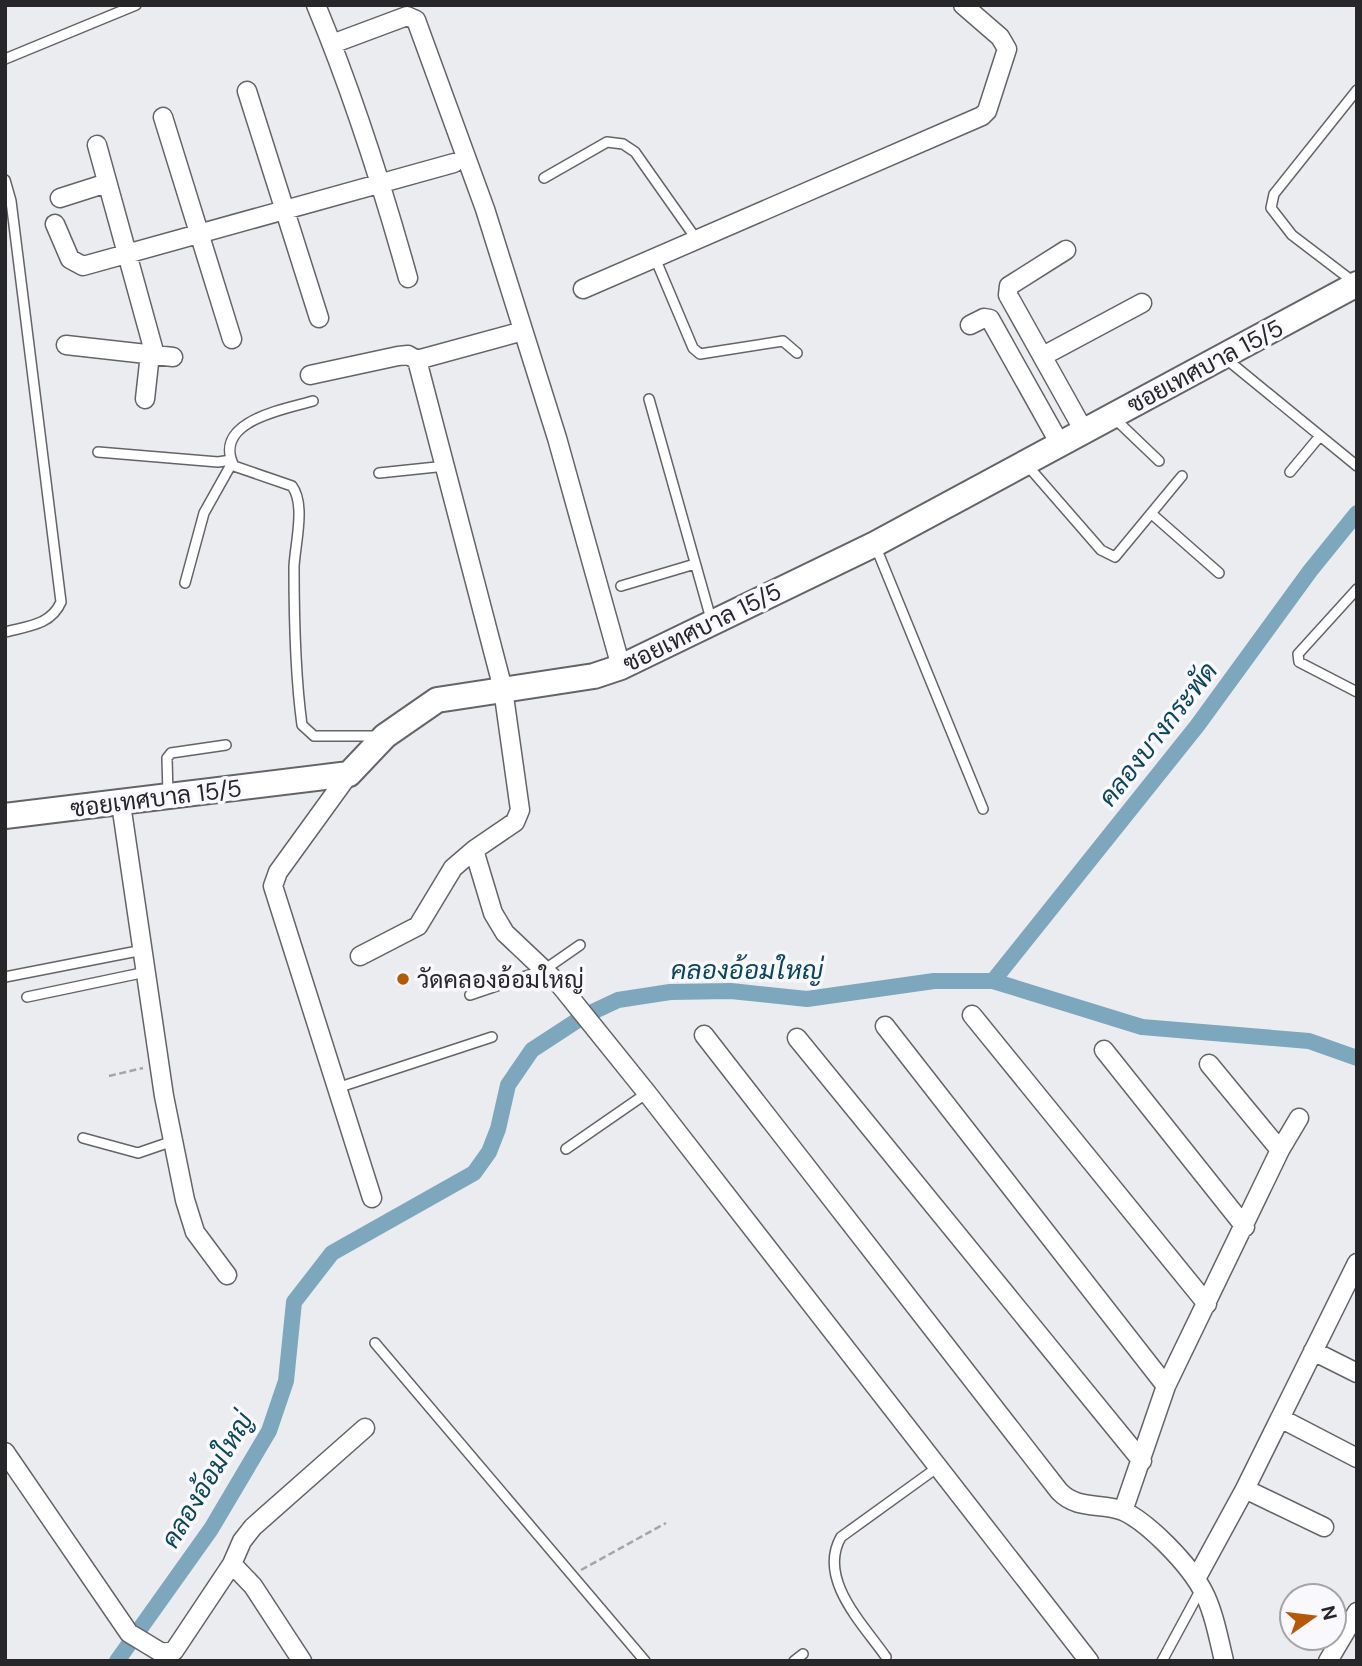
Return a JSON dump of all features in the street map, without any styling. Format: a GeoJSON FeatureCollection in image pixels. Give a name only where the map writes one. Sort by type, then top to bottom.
{"type":"FeatureCollection","features":[{"type":"Feature","properties":{"kind":"street"},"geometry":{"type":"LineString","coordinates":[[316,5],[382,183],[408,278]]}},
{"type":"Feature","properties":{"kind":"street"},"geometry":{"type":"LineString","coordinates":[[583,289],[982,116],[987,111],[1007,49],[1000,37],[963,5]]}},
{"type":"Feature","properties":{"kind":"street"},"geometry":{"type":"LineString","coordinates":[[332,44],[407,16],[416,20],[485,209],[621,667]]}},
{"type":"Feature","properties":{"kind":"street"},"geometry":{"type":"LineString","coordinates":[[247,91],[319,318]]}},
{"type":"Feature","properties":{"kind":"street"},"geometry":{"type":"LineString","coordinates":[[163,117],[232,339]]}},
{"type":"Feature","properties":{"kind":"street"},"geometry":{"type":"LineString","coordinates":[[97,145],[159,356],[145,399]]}},
{"type":"Feature","properties":{"kind":"street"},"geometry":{"type":"LineString","coordinates":[[55,224],[69,256],[81,266],[454,163]]}},
{"type":"Feature","properties":{"kind":"street"},"geometry":{"type":"LineString","coordinates":[[60,198],[107,183]]}},
{"type":"Feature","properties":{"kind":"street"},"geometry":{"type":"LineString","coordinates":[[1066,250],[1009,286],[1011,301],[1084,431]]}},
{"type":"Feature","properties":{"kind":"street","name":"ซอยเทศบาล 15/5"},"geometry":{"type":"LineString","coordinates":[[5,816],[121,804],[349,774],[386,736],[438,701],[594,676],[621,667],[875,544],[1357,284]]}},
{"type":"Feature","properties":{"kind":"street"},"geometry":{"type":"LineString","coordinates":[[1043,356],[1142,303]]}},
{"type":"Feature","properties":{"kind":"street"},"geometry":{"type":"LineString","coordinates":[[970,325],[984,318],[990,319],[1060,444]]}},
{"type":"Feature","properties":{"kind":"street"},"geometry":{"type":"LineString","coordinates":[[310,375],[398,356],[408,355],[417,360],[523,331]]}},
{"type":"Feature","properties":{"kind":"street"},"geometry":{"type":"LineString","coordinates":[[66,345],[159,356]]}},
{"type":"Feature","properties":{"kind":"street"},"geometry":{"type":"LineString","coordinates":[[360,956],[418,926],[453,868],[515,822],[520,810],[502,689],[417,360]]}},
{"type":"Feature","properties":{"kind":"street"},"geometry":{"type":"LineString","coordinates":[[349,774],[278,872],[273,886],[372,1198]]}},
{"type":"Feature","properties":{"kind":"street"},"geometry":{"type":"LineString","coordinates":[[121,804],[173,1141],[195,1232],[227,1275]]}},
{"type":"Feature","properties":{"kind":"street"},"geometry":{"type":"LineString","coordinates":[[474,850],[493,913],[505,933],[572,1001],[647,1093],[1089,1661]]}},
{"type":"Feature","properties":{"kind":"street"},"geometry":{"type":"LineString","coordinates":[[972,1015],[1207,1304]]}},
{"type":"Feature","properties":{"kind":"street"},"geometry":{"type":"LineString","coordinates":[[885,1026],[1166,1386]]}},
{"type":"Feature","properties":{"kind":"street"},"geometry":{"type":"LineString","coordinates":[[704,1035],[1059,1491],[1068,1500],[1079,1504],[1123,1511],[1153,1532],[1200,1582],[1213,1612],[1224,1661]]}},
{"type":"Feature","properties":{"kind":"street"},"geometry":{"type":"LineString","coordinates":[[797,1038],[1142,1461]]}},
{"type":"Feature","properties":{"kind":"street"},"geometry":{"type":"LineString","coordinates":[[1104,1050],[1245,1227]]}},
{"type":"Feature","properties":{"kind":"street"},"geometry":{"type":"LineString","coordinates":[[1209,1064],[1280,1150]]}},
{"type":"Feature","properties":{"kind":"street"},"geometry":{"type":"LineString","coordinates":[[1123,1511],[1166,1386],[1280,1150],[1299,1118]]}},
{"type":"Feature","properties":{"kind":"street"},"geometry":{"type":"LineString","coordinates":[[1200,1582],[1313,1351],[1352,1285],[1357,1263]]}},
{"type":"Feature","properties":{"kind":"street"},"geometry":{"type":"LineString","coordinates":[[1313,1351],[1357,1373]]}},
{"type":"Feature","properties":{"kind":"street"},"geometry":{"type":"LineString","coordinates":[[1280,1418],[1357,1458]]}},
{"type":"Feature","properties":{"kind":"street"},"geometry":{"type":"LineString","coordinates":[[5,1452],[128,1633],[149,1647],[167,1653],[176,1649],[253,1527],[365,1428]]}},
{"type":"Feature","properties":{"kind":"street"},"geometry":{"type":"LineString","coordinates":[[1245,1489],[1324,1527]]}},
{"type":"Feature","properties":{"kind":"street"},"geometry":{"type":"LineString","coordinates":[[232,1564],[253,1586],[302,1661]]}},
{"type":"Feature","properties":{"kind":"street"},"geometry":{"type":"LineString","coordinates":[[1328,1661],[1351,1633],[1357,1612]]}},
{"type":"Feature","properties":{"kind":"lane"},"geometry":{"type":"LineString","coordinates":[[5,59],[136,5]]}},
{"type":"Feature","properties":{"kind":"lane"},"geometry":{"type":"LineString","coordinates":[[1357,90],[1275,194],[1271,208],[1292,235],[1357,284]]}},
{"type":"Feature","properties":{"kind":"lane"},"geometry":{"type":"LineString","coordinates":[[544,178],[607,142],[623,144],[635,152],[696,240]]}},
{"type":"Feature","properties":{"kind":"lane"},"geometry":{"type":"LineString","coordinates":[[5,180],[61,602],[57,612],[47,621],[5,632]]}},
{"type":"Feature","properties":{"kind":"lane"},"geometry":{"type":"LineString","coordinates":[[654,258],[693,348],[700,354],[783,341],[797,352]]}},
{"type":"Feature","properties":{"kind":"lane"},"geometry":{"type":"LineString","coordinates":[[1223,356],[1357,466]]}},
{"type":"Feature","properties":{"kind":"lane"},"geometry":{"type":"LineString","coordinates":[[649,399],[712,623]]}},
{"type":"Feature","properties":{"kind":"lane"},"geometry":{"type":"LineString","coordinates":[[185,583],[204,513],[232,461],[235,435],[253,418],[313,401]]}},
{"type":"Feature","properties":{"kind":"lane"},"geometry":{"type":"LineString","coordinates":[[1111,416],[1159,461]]}},
{"type":"Feature","properties":{"kind":"lane"},"geometry":{"type":"LineString","coordinates":[[1290,472],[1320,436]]}},
{"type":"Feature","properties":{"kind":"lane"},"geometry":{"type":"LineString","coordinates":[[98,452],[232,461],[295,490],[298,509],[294,568],[302,725],[314,736],[386,736]]}},
{"type":"Feature","properties":{"kind":"lane"},"geometry":{"type":"LineString","coordinates":[[1026,464],[1101,550],[1115,557],[1153,515],[1182,476]]}},
{"type":"Feature","properties":{"kind":"lane"},"geometry":{"type":"LineString","coordinates":[[379,473],[446,466]]}},
{"type":"Feature","properties":{"kind":"lane"},"geometry":{"type":"LineString","coordinates":[[1153,515],[1219,573]]}},
{"type":"Feature","properties":{"kind":"lane"},"geometry":{"type":"LineString","coordinates":[[875,544],[983,809]]}},
{"type":"Feature","properties":{"kind":"lane"},"geometry":{"type":"LineString","coordinates":[[621,586],[695,564]]}},
{"type":"Feature","properties":{"kind":"lane"},"geometry":{"type":"LineString","coordinates":[[1357,589],[1298,654],[1299,662],[1357,692]]}},
{"type":"Feature","properties":{"kind":"lane"},"geometry":{"type":"LineString","coordinates":[[168,797],[167,758],[170,753],[226,745]]}},
{"type":"Feature","properties":{"kind":"lane"},"geometry":{"type":"LineString","coordinates":[[470,995],[544,970],[580,945]]}},
{"type":"Feature","properties":{"kind":"lane"},"geometry":{"type":"LineString","coordinates":[[5,977],[143,950]]}},
{"type":"Feature","properties":{"kind":"lane"},"geometry":{"type":"LineString","coordinates":[[27,997],[146,972]]}},
{"type":"Feature","properties":{"kind":"lane"},"geometry":{"type":"LineString","coordinates":[[337,1088],[492,1037]]}},
{"type":"Feature","properties":{"kind":"lane"},"geometry":{"type":"LineString","coordinates":[[566,1149],[647,1093]]}},
{"type":"Feature","properties":{"kind":"lane"},"geometry":{"type":"LineString","coordinates":[[83,1138],[138,1153],[173,1141]]}},
{"type":"Feature","properties":{"kind":"lane"},"geometry":{"type":"LineString","coordinates":[[375,1342],[645,1661]]}},
{"type":"Feature","properties":{"kind":"lane"},"geometry":{"type":"LineString","coordinates":[[886,1657],[841,1592],[835,1556],[838,1542],[842,1536],[939,1467]]}},
{"type":"Feature","properties":{"kind":"lane"},"geometry":{"type":"LineString","coordinates":[[1162,1661],[1200,1582]]}},
{"type":"Feature","properties":{"kind":"lane"},"geometry":{"type":"LineString","coordinates":[[794,1661],[803,1654]]}},
{"type":"Feature","properties":{"kind":"path"},"geometry":{"type":"LineString","coordinates":[[109,1076],[159,1063]]}},
{"type":"Feature","properties":{"kind":"path"},"geometry":{"type":"LineString","coordinates":[[572,1575],[666,1523]]}},
{"type":"Feature","properties":{"kind":"waterway","name":"คลองบางกระพัด"},"geometry":{"type":"LineString","coordinates":[[993,981],[1197,726],[1310,571],[1357,513]]}},
{"type":"Feature","properties":{"kind":"waterway","name":"คลองอ้อมใหญ่"},"geometry":{"type":"LineString","coordinates":[[117,1661],[211,1529],[269,1431],[286,1381],[294,1302],[332,1253],[474,1173],[489,1152],[498,1129],[508,1085],[532,1050],[584,1016],[618,1000],[670,992],[731,991],[807,999],[934,981],[993,981],[1142,1027],[1309,1041],[1357,1058]]}},
{"type":"Feature","properties":{"kind":"place","name":"วัดคลองอ้อมใหญ่"},"geometry":{"type":"Point","coordinates":[403,979]}}]}
